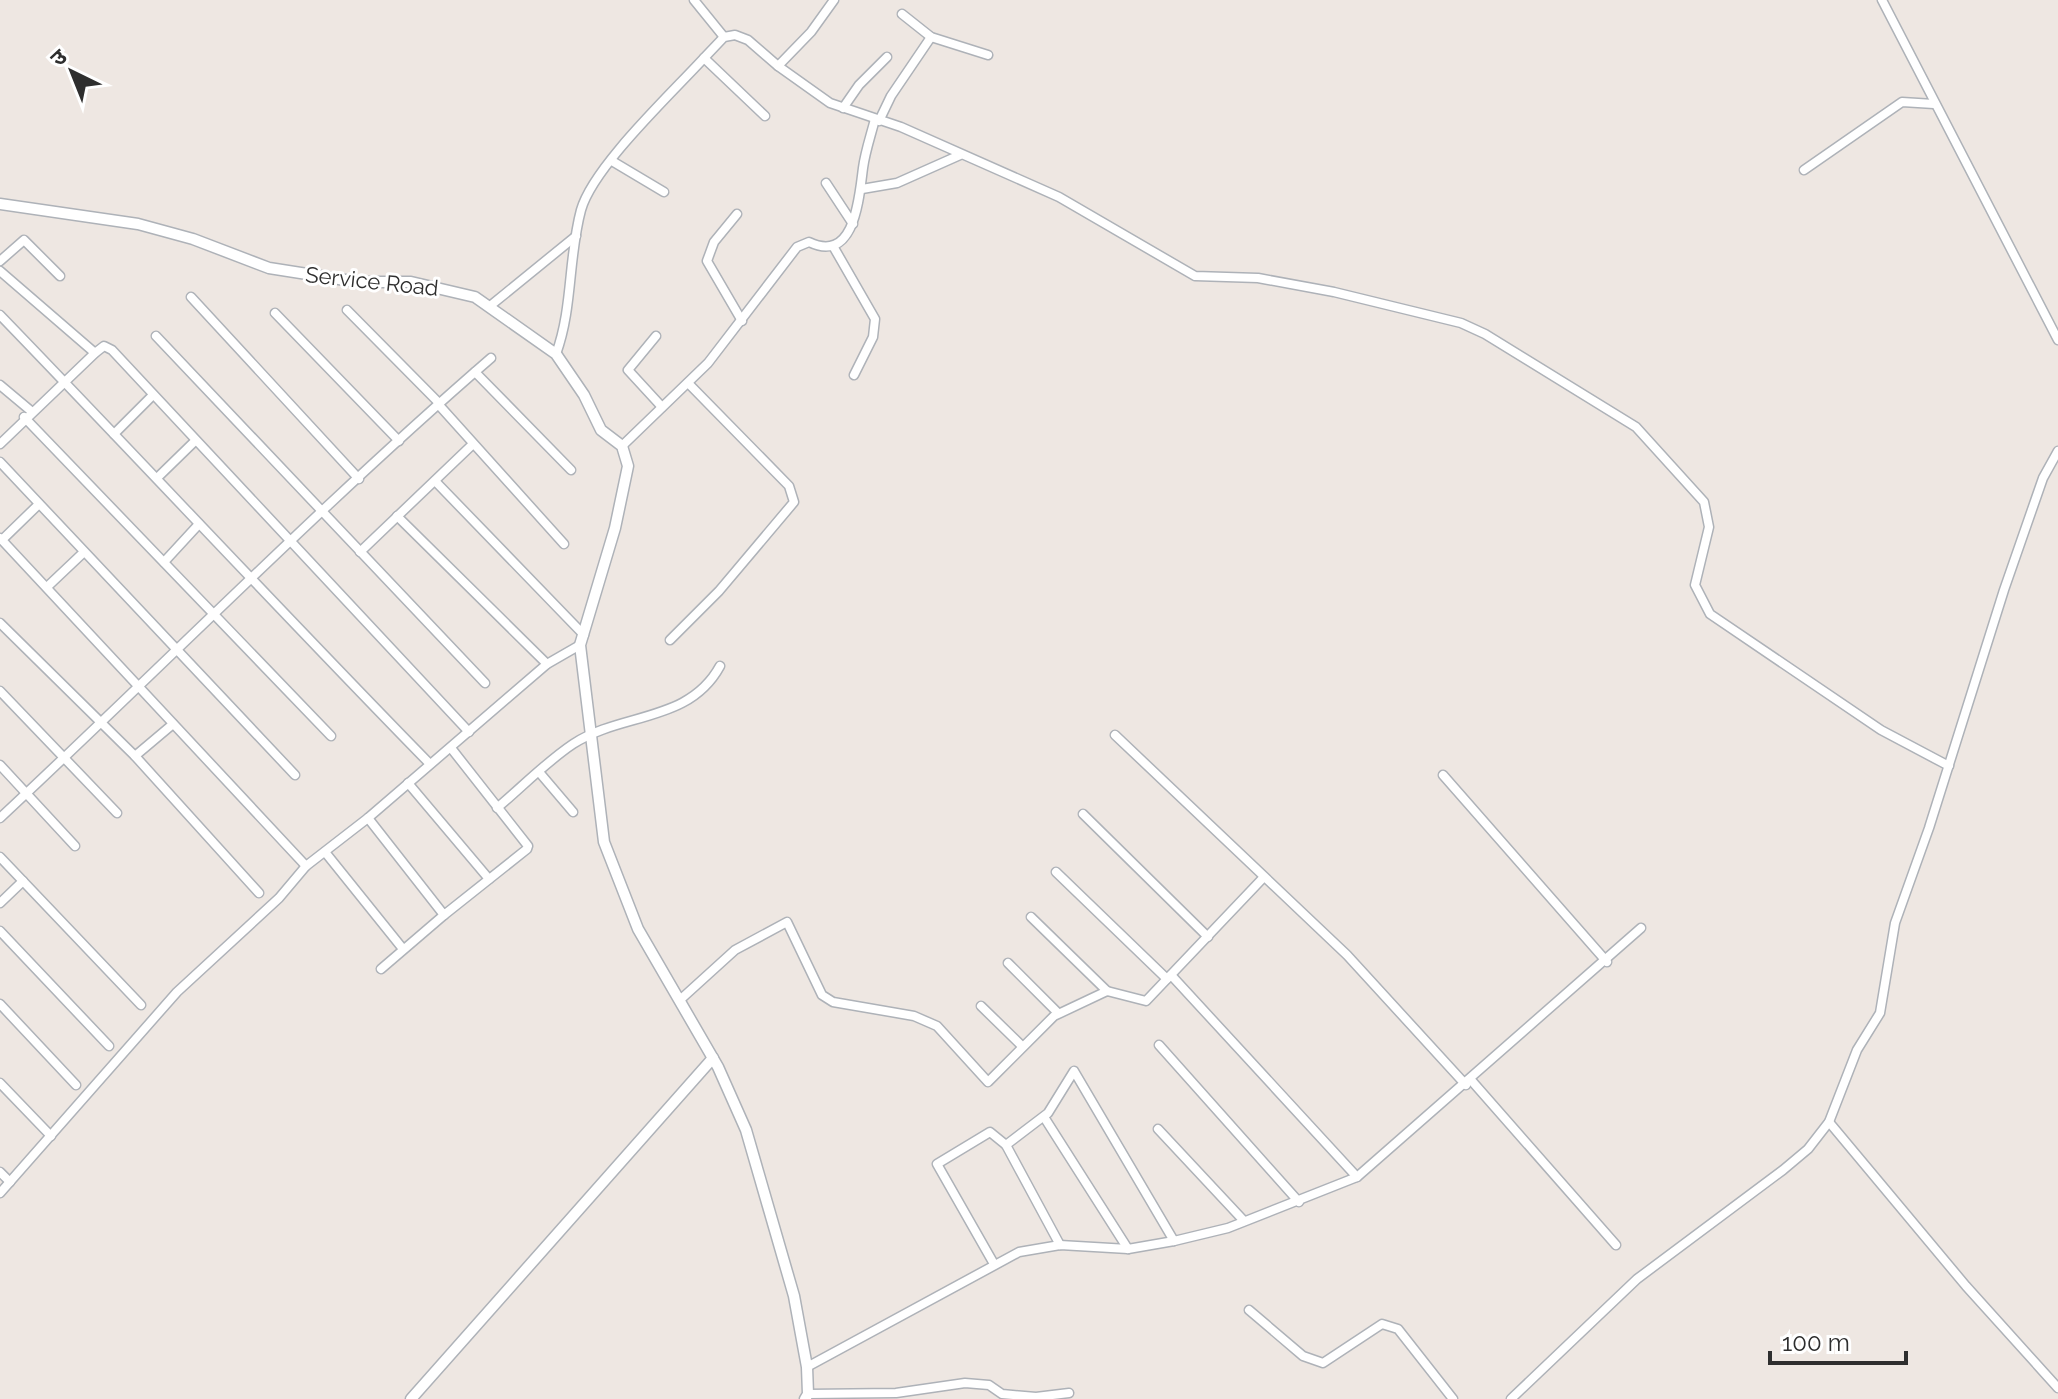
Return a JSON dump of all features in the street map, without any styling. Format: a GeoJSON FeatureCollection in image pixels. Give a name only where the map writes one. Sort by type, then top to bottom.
{"type":"FeatureCollection","features":[{"type":"Feature","properties":{"kind":"street"},"geometry":{"type":"LineString","coordinates":[[694,0],[724,37]]}},
{"type":"Feature","properties":{"kind":"street"},"geometry":{"type":"LineString","coordinates":[[778,66],[811,32],[834,0]]}},
{"type":"Feature","properties":{"kind":"street"},"geometry":{"type":"LineString","coordinates":[[1882,0],[1934,104],[2011,243],[2058,340]]}},
{"type":"Feature","properties":{"kind":"street"},"geometry":{"type":"LineString","coordinates":[[902,14],[931,37],[988,55]]}},
{"type":"Feature","properties":{"kind":"street"},"geometry":{"type":"LineString","coordinates":[[556,354],[566,328],[576,235],[587,192],[704,58],[724,37],[735,35],[748,40],[778,66],[843,108],[901,127],[1001,174],[1059,197],[1195,276],[1258,278],[1334,292],[1461,323],[1572,386],[1636,427],[1704,502],[1709,527],[1695,585],[1710,614],[1881,730],[1949,766]]}},
{"type":"Feature","properties":{"kind":"street"},"geometry":{"type":"LineString","coordinates":[[931,37],[877,120],[863,167],[862,189],[853,224],[833,246],[823,248],[809,242],[797,247],[742,321],[688,383],[622,446],[628,466],[615,528],[582,640],[588,736],[608,859],[638,929],[713,1058],[746,1130],[779,1241],[807,1367],[807,1396],[896,1393],[965,1383],[989,1385],[1002,1394],[1036,1397],[1069,1393]]}},
{"type":"Feature","properties":{"kind":"street"},"geometry":{"type":"LineString","coordinates":[[843,108],[859,85],[887,57]]}},
{"type":"Feature","properties":{"kind":"street"},"geometry":{"type":"LineString","coordinates":[[704,58],[765,116]]}},
{"type":"Feature","properties":{"kind":"street"},"geometry":{"type":"LineString","coordinates":[[1804,170],[1902,102],[1934,104]]}},
{"type":"Feature","properties":{"kind":"street"},"geometry":{"type":"LineString","coordinates":[[862,189],[897,183],[960,155]]}},
{"type":"Feature","properties":{"kind":"street"},"geometry":{"type":"LineString","coordinates":[[612,161],[664,192]]}},
{"type":"Feature","properties":{"kind":"street"},"geometry":{"type":"LineString","coordinates":[[826,183],[853,224]]}},
{"type":"Feature","properties":{"kind":"street","name":"Service Road"},"geometry":{"type":"LineString","coordinates":[[0,204],[138,224],[193,239],[269,268],[358,282],[411,282],[452,289],[490,306],[556,354],[584,395],[601,430],[622,446]]}},
{"type":"Feature","properties":{"kind":"street"},"geometry":{"type":"LineString","coordinates":[[737,214],[714,242],[707,261],[742,321]]}},
{"type":"Feature","properties":{"kind":"street"},"geometry":{"type":"LineString","coordinates":[[490,306],[576,235]]}},
{"type":"Feature","properties":{"kind":"street"},"geometry":{"type":"LineString","coordinates":[[0,261],[24,240],[60,276]]}},
{"type":"Feature","properties":{"kind":"street"},"geometry":{"type":"LineString","coordinates":[[833,246],[875,319],[873,337],[854,375]]}},
{"type":"Feature","properties":{"kind":"street"},"geometry":{"type":"LineString","coordinates":[[0,271],[95,353]]}},
{"type":"Feature","properties":{"kind":"street"},"geometry":{"type":"LineString","coordinates":[[191,297],[359,479]]}},
{"type":"Feature","properties":{"kind":"street"},"geometry":{"type":"LineString","coordinates":[[347,310],[438,404],[564,544]]}},
{"type":"Feature","properties":{"kind":"street"},"geometry":{"type":"LineString","coordinates":[[275,313],[399,441]]}},
{"type":"Feature","properties":{"kind":"street"},"geometry":{"type":"LineString","coordinates":[[0,315],[157,478],[248,579],[430,764]]}},
{"type":"Feature","properties":{"kind":"street"},"geometry":{"type":"LineString","coordinates":[[156,336],[485,683]]}},
{"type":"Feature","properties":{"kind":"street"},"geometry":{"type":"LineString","coordinates":[[656,336],[628,370],[662,407]]}},
{"type":"Feature","properties":{"kind":"street"},"geometry":{"type":"LineString","coordinates":[[0,444],[95,353],[104,346],[112,350],[469,732]]}},
{"type":"Feature","properties":{"kind":"street"},"geometry":{"type":"LineString","coordinates":[[0,818],[177,651],[248,579],[491,358]]}},
{"type":"Feature","properties":{"kind":"street"},"geometry":{"type":"LineString","coordinates":[[475,372],[571,470]]}},
{"type":"Feature","properties":{"kind":"street"},"geometry":{"type":"LineString","coordinates":[[670,640],[719,591],[794,502],[789,486],[688,383]]}},
{"type":"Feature","properties":{"kind":"street"},"geometry":{"type":"LineString","coordinates":[[0,385],[331,736]]}},
{"type":"Feature","properties":{"kind":"street"},"geometry":{"type":"LineString","coordinates":[[114,434],[153,395]]}},
{"type":"Feature","properties":{"kind":"street"},"geometry":{"type":"LineString","coordinates":[[157,478],[195,441]]}},
{"type":"Feature","properties":{"kind":"street"},"geometry":{"type":"LineString","coordinates":[[360,552],[473,444]]}},
{"type":"Feature","properties":{"kind":"street"},"geometry":{"type":"LineString","coordinates":[[1511,1399],[1627,1288],[1663,1257],[1783,1170],[1808,1149],[1829,1122],[1857,1050],[1880,1013],[1895,923],[1949,766],[2004,590],[2043,478],[2058,451]]}},
{"type":"Feature","properties":{"kind":"street"},"geometry":{"type":"LineString","coordinates":[[0,462],[295,775]]}},
{"type":"Feature","properties":{"kind":"street"},"geometry":{"type":"LineString","coordinates":[[435,481],[582,640]]}},
{"type":"Feature","properties":{"kind":"street"},"geometry":{"type":"LineString","coordinates":[[39,504],[1,539],[306,866]]}},
{"type":"Feature","properties":{"kind":"street"},"geometry":{"type":"LineString","coordinates":[[397,516],[547,664]]}},
{"type":"Feature","properties":{"kind":"street"},"geometry":{"type":"LineString","coordinates":[[164,562],[199,524]]}},
{"type":"Feature","properties":{"kind":"street"},"geometry":{"type":"LineString","coordinates":[[47,587],[84,552]]}},
{"type":"Feature","properties":{"kind":"street"},"geometry":{"type":"LineString","coordinates":[[0,623],[135,756],[259,893]]}},
{"type":"Feature","properties":{"kind":"street"},"geometry":{"type":"LineString","coordinates":[[0,1193],[177,992],[279,898],[306,866],[368,818],[547,664],[582,640]]}},
{"type":"Feature","properties":{"kind":"street"},"geometry":{"type":"LineString","coordinates":[[497,808],[588,736],[683,705],[702,692],[720,666]]}},
{"type":"Feature","properties":{"kind":"street"},"geometry":{"type":"LineString","coordinates":[[0,691],[117,813]]}},
{"type":"Feature","properties":{"kind":"street"},"geometry":{"type":"LineString","coordinates":[[135,756],[173,724]]}},
{"type":"Feature","properties":{"kind":"street"},"geometry":{"type":"LineString","coordinates":[[1115,735],[1347,955],[1616,1245]]}},
{"type":"Feature","properties":{"kind":"street"},"geometry":{"type":"LineString","coordinates":[[381,969],[528,846],[451,748]]}},
{"type":"Feature","properties":{"kind":"street"},"geometry":{"type":"LineString","coordinates":[[0,765],[75,846]]}},
{"type":"Feature","properties":{"kind":"street"},"geometry":{"type":"LineString","coordinates":[[539,772],[573,812]]}},
{"type":"Feature","properties":{"kind":"street"},"geometry":{"type":"LineString","coordinates":[[1443,775],[1607,962]]}},
{"type":"Feature","properties":{"kind":"street"},"geometry":{"type":"LineString","coordinates":[[408,783],[489,879]]}},
{"type":"Feature","properties":{"kind":"street"},"geometry":{"type":"LineString","coordinates":[[1083,814],[1208,937]]}},
{"type":"Feature","properties":{"kind":"street"},"geometry":{"type":"LineString","coordinates":[[368,818],[444,915]]}},
{"type":"Feature","properties":{"kind":"street"},"geometry":{"type":"LineString","coordinates":[[325,852],[403,949]]}},
{"type":"Feature","properties":{"kind":"street"},"geometry":{"type":"LineString","coordinates":[[0,857],[141,1005]]}},
{"type":"Feature","properties":{"kind":"street"},"geometry":{"type":"LineString","coordinates":[[1056,872],[1169,977],[1357,1177]]}},
{"type":"Feature","properties":{"kind":"street"},"geometry":{"type":"LineString","coordinates":[[1031,917],[1107,991],[1146,1001],[1263,878]]}},
{"type":"Feature","properties":{"kind":"street"},"geometry":{"type":"LineString","coordinates":[[0,903],[23,881]]}},
{"type":"Feature","properties":{"kind":"street"},"geometry":{"type":"LineString","coordinates":[[681,999],[735,950],[787,922],[822,995],[833,1002],[914,1016],[937,1026],[988,1082],[1044,1022],[1107,991]]}},
{"type":"Feature","properties":{"kind":"street"},"geometry":{"type":"LineString","coordinates":[[807,1367],[1019,1252],[1060,1245],[1128,1249],[1174,1241],[1299,1202],[1357,1177],[1607,962],[1641,928]]}},
{"type":"Feature","properties":{"kind":"street"},"geometry":{"type":"LineString","coordinates":[[0,931],[109,1046]]}},
{"type":"Feature","properties":{"kind":"street"},"geometry":{"type":"LineString","coordinates":[[1008,963],[1058,1013]]}},
{"type":"Feature","properties":{"kind":"street"},"geometry":{"type":"LineString","coordinates":[[0,1004],[76,1085]]}},
{"type":"Feature","properties":{"kind":"street"},"geometry":{"type":"LineString","coordinates":[[981,1006],[1022,1046]]}},
{"type":"Feature","properties":{"kind":"street"},"geometry":{"type":"LineString","coordinates":[[1159,1045],[1299,1202]]}},
{"type":"Feature","properties":{"kind":"street"},"geometry":{"type":"LineString","coordinates":[[411,1399],[713,1058]]}},
{"type":"Feature","properties":{"kind":"street"},"geometry":{"type":"LineString","coordinates":[[1006,1145],[1044,1117],[1074,1071],[1174,1241]]}},
{"type":"Feature","properties":{"kind":"street"},"geometry":{"type":"LineString","coordinates":[[0,1083],[51,1136]]}},
{"type":"Feature","properties":{"kind":"street"},"geometry":{"type":"LineString","coordinates":[[1044,1117],[1128,1249]]}},
{"type":"Feature","properties":{"kind":"street"},"geometry":{"type":"LineString","coordinates":[[1829,1122],[1966,1286],[2058,1388]]}},
{"type":"Feature","properties":{"kind":"street"},"geometry":{"type":"LineString","coordinates":[[1158,1129],[1244,1221]]}},
{"type":"Feature","properties":{"kind":"street"},"geometry":{"type":"LineString","coordinates":[[994,1264],[937,1164],[990,1132],[1006,1145],[1060,1245]]}},
{"type":"Feature","properties":{"kind":"street"},"geometry":{"type":"LineString","coordinates":[[0,1172],[10,1182]]}},
{"type":"Feature","properties":{"kind":"street"},"geometry":{"type":"LineString","coordinates":[[1249,1310],[1303,1356],[1323,1363],[1382,1324],[1398,1329],[1453,1399]]}}]}
